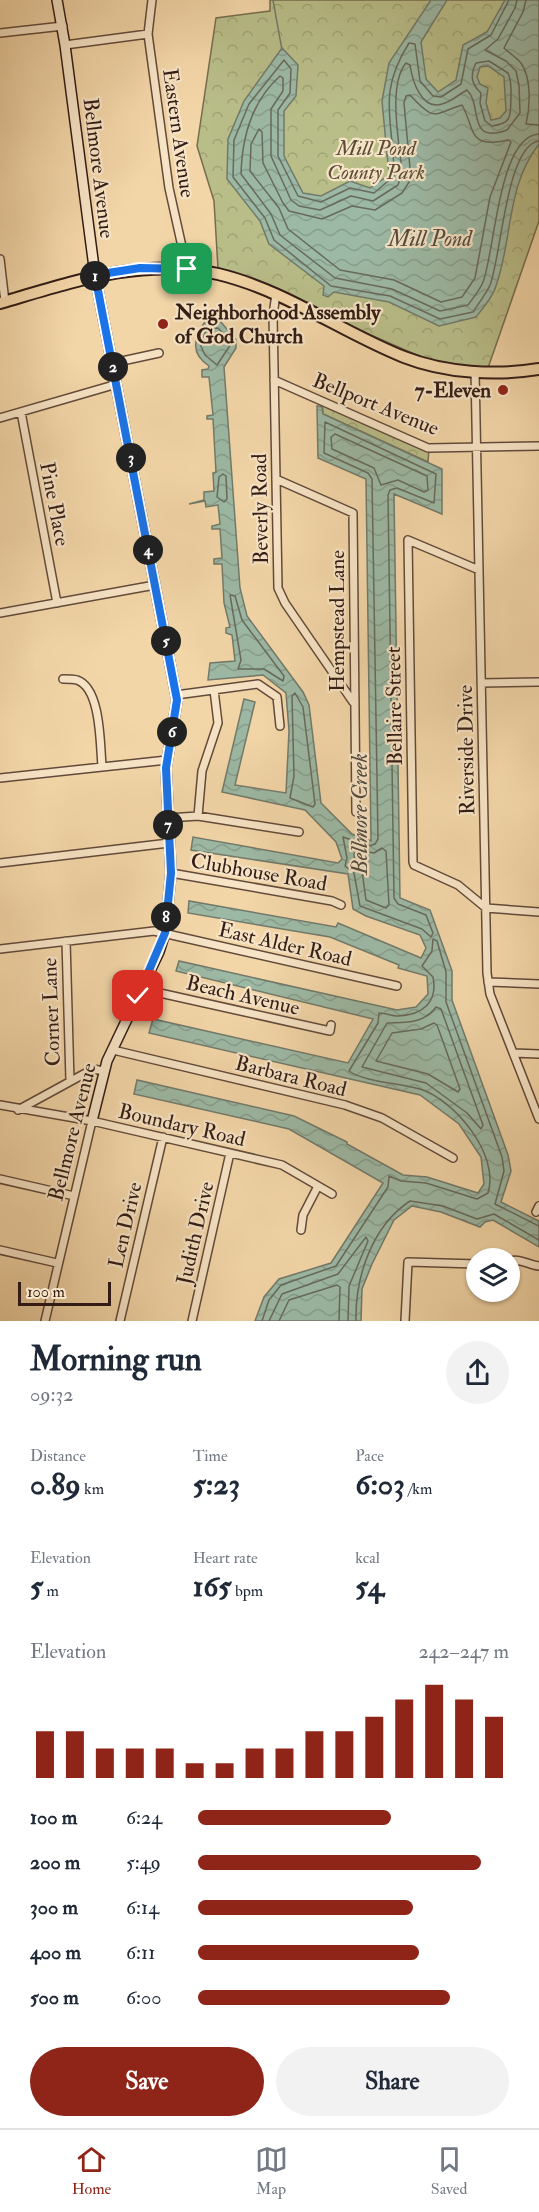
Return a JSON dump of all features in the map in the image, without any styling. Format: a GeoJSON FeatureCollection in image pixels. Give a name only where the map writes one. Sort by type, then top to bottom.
{"type":"FeatureCollection","features":[{"type":"Feature","properties":{"kind":"main road"},"geometry":{"type":"LineString","coordinates":[[3,302],[95,275],[140,268],[187,269],[218,274],[276,294],[405,357],[441,367],[475,371],[539,369]]}},
{"type":"Feature","properties":{"kind":"street","name":"Bellmore Avenue"},"geometry":{"type":"LineString","coordinates":[[45,1321],[104,1071],[165,933],[171,873],[167,760],[176,695],[95,275],[63,26],[57,0]]}},
{"type":"Feature","properties":{"kind":"street","name":"Eastern Avenue"},"geometry":{"type":"LineString","coordinates":[[152,0],[148,34],[170,188],[187,269]]}},
{"type":"Feature","properties":{"kind":"street"},"geometry":{"type":"LineString","coordinates":[[0,33],[63,26]]}},
{"type":"Feature","properties":{"kind":"street"},"geometry":{"type":"LineString","coordinates":[[65,45],[148,34]]}},
{"type":"Feature","properties":{"kind":"street"},"geometry":{"type":"LineString","coordinates":[[0,259],[3,302]]}},
{"type":"Feature","properties":{"kind":"street","name":"Beverly Road"},"geometry":{"type":"LineString","coordinates":[[276,294],[273,315],[274,380],[278,580],[281,596],[353,702]]}},
{"type":"Feature","properties":{"kind":"street"},"geometry":{"type":"LineString","coordinates":[[112,363],[159,353]]}},
{"type":"Feature","properties":{"kind":"street","name":"Riverside Drive"},"geometry":{"type":"LineString","coordinates":[[475,371],[488,982],[539,1119]]}},
{"type":"Feature","properties":{"kind":"street","name":"Bellport Avenue"},"geometry":{"type":"LineString","coordinates":[[274,380],[428,448],[539,446]]}},
{"type":"Feature","properties":{"kind":"street"},"geometry":{"type":"LineString","coordinates":[[0,418],[117,384]]}},
{"type":"Feature","properties":{"kind":"street","name":"Pine Place"},"geometry":{"type":"LineString","coordinates":[[21,412],[57,603]]}},
{"type":"Feature","properties":{"kind":"street","name":"Hempstead Lane"},"geometry":{"type":"LineString","coordinates":[[276,479],[353,513],[356,651],[353,702],[356,720],[356,812]]}},
{"type":"Feature","properties":{"kind":"street","name":"Bellaire Street"},"geometry":{"type":"LineString","coordinates":[[479,570],[408,540],[413,862],[414,865],[458,885],[486,908]]}},
{"type":"Feature","properties":{"kind":"street"},"geometry":{"type":"LineString","coordinates":[[0,613],[155,585]]}},
{"type":"Feature","properties":{"kind":"street"},"geometry":{"type":"LineString","coordinates":[[63,679],[79,680],[92,696],[102,766]]}},
{"type":"Feature","properties":{"kind":"street"},"geometry":{"type":"LineString","coordinates":[[481,683],[539,682]]}},
{"type":"Feature","properties":{"kind":"street"},"geometry":{"type":"LineString","coordinates":[[176,695],[258,684],[277,697],[280,726]]}},
{"type":"Feature","properties":{"kind":"street"},"geometry":{"type":"LineString","coordinates":[[198,816],[202,771],[218,723],[214,690]]}},
{"type":"Feature","properties":{"kind":"street"},"geometry":{"type":"LineString","coordinates":[[0,778],[167,760]]}},
{"type":"Feature","properties":{"kind":"street"},"geometry":{"type":"LineString","coordinates":[[168,818],[198,816],[299,832]]}},
{"type":"Feature","properties":{"kind":"street"},"geometry":{"type":"LineString","coordinates":[[0,863],[169,843]]}},
{"type":"Feature","properties":{"kind":"street","name":"Clubhouse Road"},"geometry":{"type":"LineString","coordinates":[[171,873],[332,901],[341,905]]}},
{"type":"Feature","properties":{"kind":"street"},"geometry":{"type":"LineString","coordinates":[[486,908],[539,912]]}},
{"type":"Feature","properties":{"kind":"street","name":"East Alder Road"},"geometry":{"type":"LineString","coordinates":[[0,949],[154,931],[397,986]]}},
{"type":"Feature","properties":{"kind":"street","name":"Corner Lane"},"geometry":{"type":"LineString","coordinates":[[66,941],[70,1082]]}},
{"type":"Feature","properties":{"kind":"street"},"geometry":{"type":"LineString","coordinates":[[488,982],[539,984]]}},
{"type":"Feature","properties":{"kind":"street","name":"Beach Avenue"},"geometry":{"type":"LineString","coordinates":[[142,989],[330,1031],[331,1025]]}},
{"type":"Feature","properties":{"kind":"street","name":"Barbara Road"},"geometry":{"type":"LineString","coordinates":[[112,1050],[345,1105],[382,1118],[453,1158]]}},
{"type":"Feature","properties":{"kind":"street"},"geometry":{"type":"LineString","coordinates":[[514,1053],[539,1054]]}},
{"type":"Feature","properties":{"kind":"street"},"geometry":{"type":"LineString","coordinates":[[18,1110],[93,1069],[104,1071]]}},
{"type":"Feature","properties":{"kind":"street","name":"Boundary Road"},"geometry":{"type":"LineString","coordinates":[[0,1105],[18,1110],[92,1121],[286,1167],[332,1194]]}},
{"type":"Feature","properties":{"kind":"street","name":"Len Drive"},"geometry":{"type":"LineString","coordinates":[[120,1321],[163,1137]]}},
{"type":"Feature","properties":{"kind":"street","name":"Judith Drive"},"geometry":{"type":"LineString","coordinates":[[192,1321],[230,1153]]}},
{"type":"Feature","properties":{"kind":"street"},"geometry":{"type":"LineString","coordinates":[[0,1179],[74,1196]]}},
{"type":"Feature","properties":{"kind":"street"},"geometry":{"type":"LineString","coordinates":[[301,1230],[303,1215],[318,1186]]}},
{"type":"Feature","properties":{"kind":"street"},"geometry":{"type":"LineString","coordinates":[[0,1250],[57,1263]]}},
{"type":"Feature","properties":{"kind":"street"},"geometry":{"type":"LineString","coordinates":[[520,1260],[528,1265],[539,1266]]}},
{"type":"Feature","properties":{"kind":"street"},"geometry":{"type":"LineString","coordinates":[[405,1321],[408,1262],[466,1264]]}},
{"type":"Feature","properties":{"kind":"green space","name":"Mill Pond County Park"},"geometry":{"type":"Polygon","coordinates":[[[270,0],[539,0],[539,221],[488,368],[463,368],[426,359],[218,269],[214,201],[197,146],[216,18],[270,11],[270,0]]]}},
{"type":"Feature","properties":{"kind":"green space"},"geometry":{"type":"Polygon","coordinates":[[[322,402],[429,449],[428,462],[323,414],[322,402]]]}},
{"type":"Feature","properties":{"kind":"water","name":"Mill Pond"},"geometry":{"type":"Polygon","coordinates":[[[431,0],[447,0],[421,42],[426,79],[438,92],[456,80],[463,45],[487,32],[505,0],[539,0],[539,144],[528,160],[515,195],[495,290],[476,317],[439,326],[389,302],[334,292],[328,297],[323,295],[324,286],[269,244],[260,221],[227,179],[228,139],[244,101],[282,48],[298,65],[296,96],[284,111],[284,156],[303,193],[321,196],[350,181],[370,188],[389,175],[382,101],[389,63],[431,0]],[[488,66],[480,67],[477,77],[480,84],[488,88],[486,103],[491,120],[500,118],[506,111],[504,77],[488,66]]]}},
{"type":"Feature","properties":{"kind":"water"},"geometry":{"type":"Polygon","coordinates":[[[221,322],[236,340],[236,348],[224,367],[240,588],[247,616],[303,692],[309,705],[321,803],[352,834],[371,841],[366,479],[318,458],[317,406],[322,407],[323,414],[442,469],[442,514],[394,494],[400,898],[430,910],[452,971],[452,1000],[508,1155],[511,1171],[501,1202],[539,1221],[539,1247],[493,1220],[485,1222],[480,1227],[441,1212],[412,1206],[394,1220],[372,1264],[362,1289],[361,1321],[255,1321],[264,1297],[279,1279],[331,1263],[383,1183],[289,1129],[134,1094],[137,1080],[294,1116],[347,1142],[403,1175],[427,1177],[478,1193],[484,1184],[481,1157],[459,1124],[420,1095],[149,1033],[153,1019],[348,1063],[373,1019],[176,971],[179,961],[397,1010],[416,1007],[428,994],[427,976],[398,968],[399,965],[330,937],[188,913],[189,901],[336,927],[338,923],[421,958],[426,948],[420,935],[366,916],[353,909],[348,874],[191,850],[193,837],[338,863],[342,859],[336,842],[305,810],[222,792],[244,699],[255,702],[235,785],[286,793],[289,731],[286,693],[263,675],[208,680],[210,663],[235,661],[232,635],[226,633],[226,628],[230,627],[224,603],[222,564],[214,564],[214,559],[222,558],[220,529],[212,529],[212,526],[220,524],[218,505],[206,507],[205,501],[189,504],[204,500],[204,492],[214,491],[213,473],[216,472],[213,419],[207,419],[207,416],[213,415],[209,377],[202,377],[202,370],[208,369],[209,366],[196,351],[196,341],[204,323],[221,322]]]}},
{"type":"Feature","properties":{"kind":"waterway"},"geometry":{"type":"LineString","coordinates":[[273,0],[282,50]]}},
{"type":"Feature","properties":{"kind":"place","name":"Neighborhood Assembly of God Church"},"geometry":{"type":"Point","coordinates":[163,324]}},
{"type":"Feature","properties":{"kind":"place","name":"7-Eleven"},"geometry":{"type":"Point","coordinates":[503,390]}},
{"type":"Feature","properties":{"kind":"route"},"geometry":{"type":"LineString","coordinates":[[138,996],[159,952],[165,933],[171,873],[166,768],[177,700],[95,275],[140,268],[187,269]]}},
{"type":"Feature","properties":{"kind":"water label","name":"Bellmore Creek"},"geometry":{"type":"Point","coordinates":[359,814]}}]}
